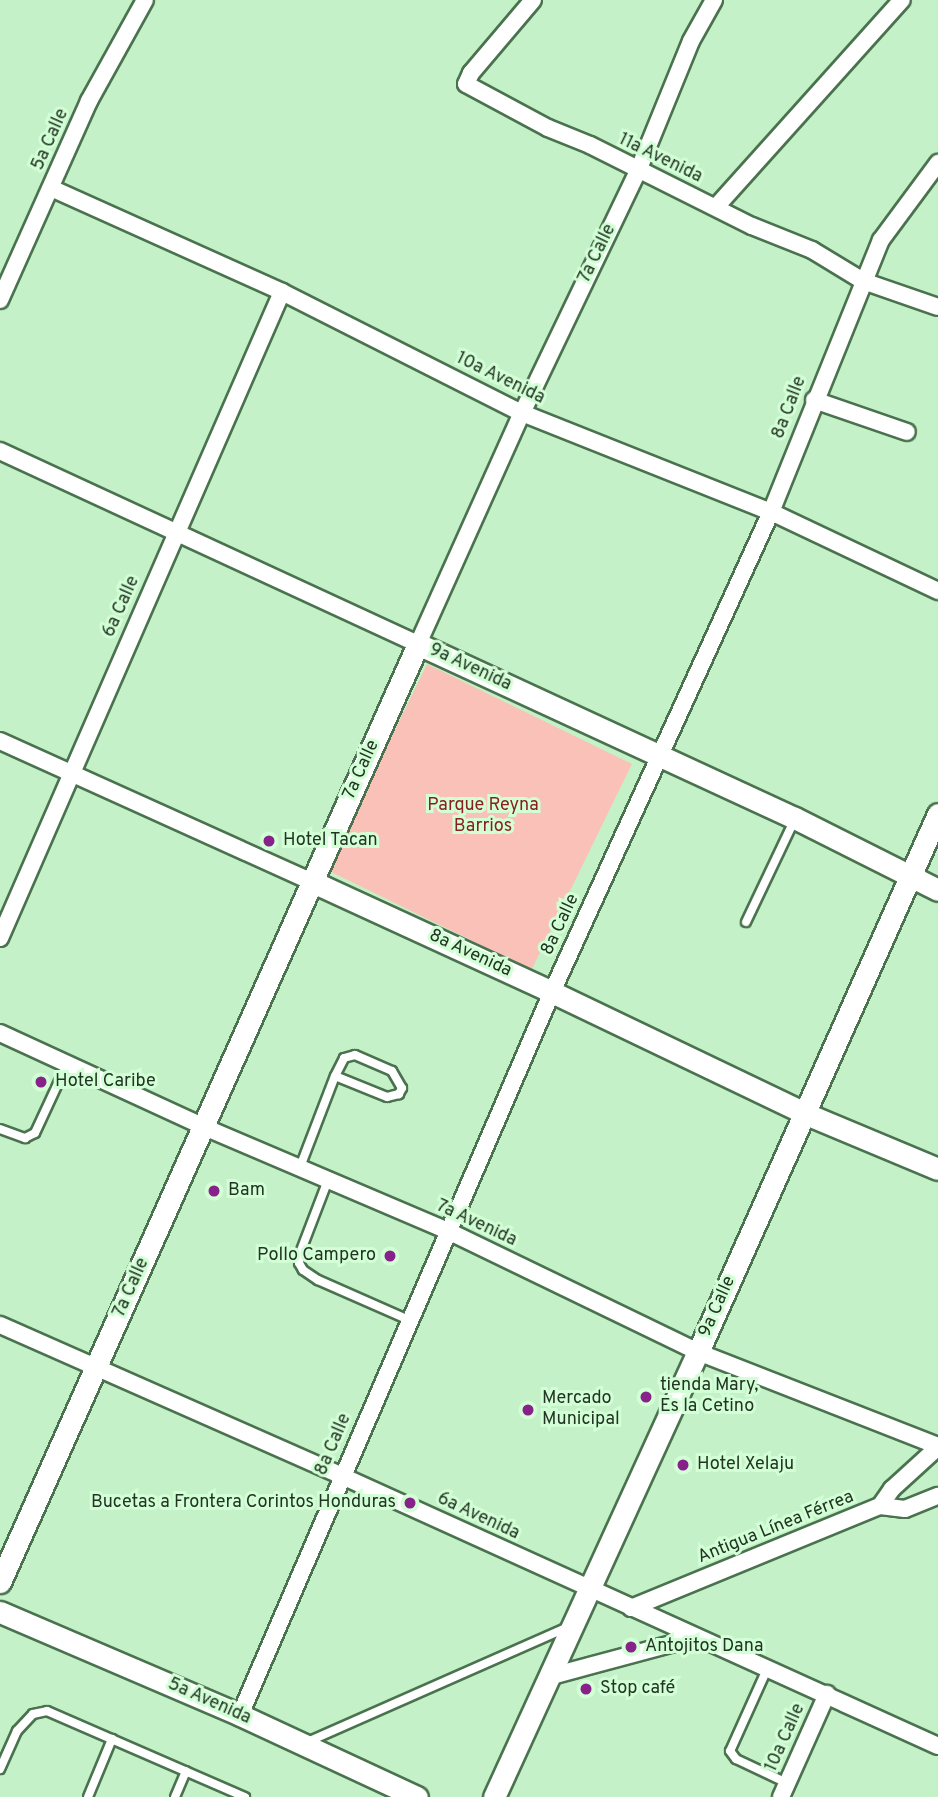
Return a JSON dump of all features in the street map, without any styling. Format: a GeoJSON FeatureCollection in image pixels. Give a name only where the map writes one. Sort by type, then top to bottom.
{"type":"FeatureCollection","features":[{"type":"Feature","properties":{"kind":"street","name":"5a Calle"},"geometry":{"type":"LineString","coordinates":[[0,300],[89,102],[145,0]]}},
{"type":"Feature","properties":{"kind":"street","name":"11a Avenida"},"geometry":{"type":"LineString","coordinates":[[533,0],[471,73],[466,84],[548,128],[590,145],[638,171],[811,250],[863,281],[938,307]]}},
{"type":"Feature","properties":{"kind":"street","name":"7a Calle"},"geometry":{"type":"LineString","coordinates":[[0,1582],[522,412],[638,171],[691,41],[714,0]]}},
{"type":"Feature","properties":{"kind":"street"},"geometry":{"type":"LineString","coordinates":[[716,207],[902,0]]}},
{"type":"Feature","properties":{"kind":"street","name":"8a Calle"},"geometry":{"type":"LineString","coordinates":[[240,1715],[552,992],[771,512],[814,400],[881,240],[938,163]]}},
{"type":"Feature","properties":{"kind":"street","name":"10a Avenida"},"geometry":{"type":"LineString","coordinates":[[51,188],[282,292],[522,412],[771,512],[938,591]]}},
{"type":"Feature","properties":{"kind":"street","name":"6a Calle"},"geometry":{"type":"LineString","coordinates":[[0,938],[282,292]]}},
{"type":"Feature","properties":{"kind":"street"},"geometry":{"type":"LineString","coordinates":[[814,400],[907,432]]}},
{"type":"Feature","properties":{"kind":"street","name":"9a Avenida"},"geometry":{"type":"LineString","coordinates":[[0,451],[795,818],[938,890]]}},
{"type":"Feature","properties":{"kind":"street","name":"8a Avenida"},"geometry":{"type":"LineString","coordinates":[[0,741],[552,992],[804,1114],[938,1169]]}},
{"type":"Feature","properties":{"kind":"street","name":"9a Calle"},"geometry":{"type":"LineString","coordinates":[[494,1797],[698,1352],[938,814]]}},
{"type":"Feature","properties":{"kind":"street","name":"7a Avenida"},"geometry":{"type":"LineString","coordinates":[[0,1033],[204,1126],[448,1231],[698,1352],[938,1447]]}},
{"type":"Feature","properties":{"kind":"street","name":"6a Avenida"},"geometry":{"type":"LineString","coordinates":[[0,1325],[768,1667],[938,1746]]}},
{"type":"Feature","properties":{"kind":"street"},"geometry":{"type":"LineString","coordinates":[[880,1506],[892,1489],[938,1447]]}},
{"type":"Feature","properties":{"kind":"street","name":"Antigua Línea Férrea"},"geometry":{"type":"LineString","coordinates":[[631,1608],[880,1506],[905,1509],[938,1496]]}},
{"type":"Feature","properties":{"kind":"street","name":"5a Avenida"},"geometry":{"type":"LineString","coordinates":[[0,1612],[240,1715],[417,1797]]}},
{"type":"Feature","properties":{"kind":"street"},"geometry":{"type":"LineString","coordinates":[[548,1677],[697,1637]]}},
{"type":"Feature","properties":{"kind":"street","name":"10a Calle"},"geometry":{"type":"LineString","coordinates":[[784,1790],[827,1694]]}},
{"type":"Feature","properties":{"kind":"lane"},"geometry":{"type":"LineString","coordinates":[[746,922],[795,818]]}},
{"type":"Feature","properties":{"kind":"lane"},"geometry":{"type":"LineString","coordinates":[[300,1167],[335,1076],[344,1058],[355,1055],[392,1071],[402,1088],[399,1094],[387,1097],[335,1076]]}},
{"type":"Feature","properties":{"kind":"lane"},"geometry":{"type":"LineString","coordinates":[[0,1129],[25,1138],[35,1133],[67,1064]]}},
{"type":"Feature","properties":{"kind":"lane"},"geometry":{"type":"LineString","coordinates":[[328,1180],[300,1253],[299,1263],[303,1270],[318,1280],[410,1320]]}},
{"type":"Feature","properties":{"kind":"lane"},"geometry":{"type":"LineString","coordinates":[[302,1744],[572,1626]]}},
{"type":"Feature","properties":{"kind":"lane"},"geometry":{"type":"LineString","coordinates":[[768,1667],[730,1751],[736,1759],[784,1790]]}},
{"type":"Feature","properties":{"kind":"lane"},"geometry":{"type":"LineString","coordinates":[[0,1769],[16,1731],[33,1714],[47,1711],[245,1797]]}},
{"type":"Feature","properties":{"kind":"lane"},"geometry":{"type":"LineString","coordinates":[[88,1797],[112,1739]]}},
{"type":"Feature","properties":{"kind":"lane"},"geometry":{"type":"LineString","coordinates":[[175,1797],[186,1772]]}},
{"type":"Feature","properties":{"kind":"green space","name":"Parque Reyna Barrios"},"geometry":{"type":"Polygon","coordinates":[[[427,664],[632,764],[532,970],[327,870],[427,664]]]}},
{"type":"Feature","properties":{"kind":"place","name":"Hotel Tacan"},"geometry":{"type":"Point","coordinates":[269,841]}},
{"type":"Feature","properties":{"kind":"place","name":"Hotel Caribe"},"geometry":{"type":"Point","coordinates":[41,1082]}},
{"type":"Feature","properties":{"kind":"place","name":"Bam"},"geometry":{"type":"Point","coordinates":[214,1191]}},
{"type":"Feature","properties":{"kind":"place","name":"Pollo Campero"},"geometry":{"type":"Point","coordinates":[390,1256]}},
{"type":"Feature","properties":{"kind":"place","name":"tienda Mary, Es la Cetino"},"geometry":{"type":"Point","coordinates":[646,1397]}},
{"type":"Feature","properties":{"kind":"place","name":"Mercado Municipal"},"geometry":{"type":"Point","coordinates":[528,1410]}},
{"type":"Feature","properties":{"kind":"place","name":"Hotel Xelaju"},"geometry":{"type":"Point","coordinates":[683,1465]}},
{"type":"Feature","properties":{"kind":"place","name":"Bucetas a Frontera Corintos Honduras"},"geometry":{"type":"Point","coordinates":[410,1503]}},
{"type":"Feature","properties":{"kind":"place","name":"Antojitos Dana"},"geometry":{"type":"Point","coordinates":[631,1647]}},
{"type":"Feature","properties":{"kind":"place","name":"Stop café"},"geometry":{"type":"Point","coordinates":[586,1689]}}]}
